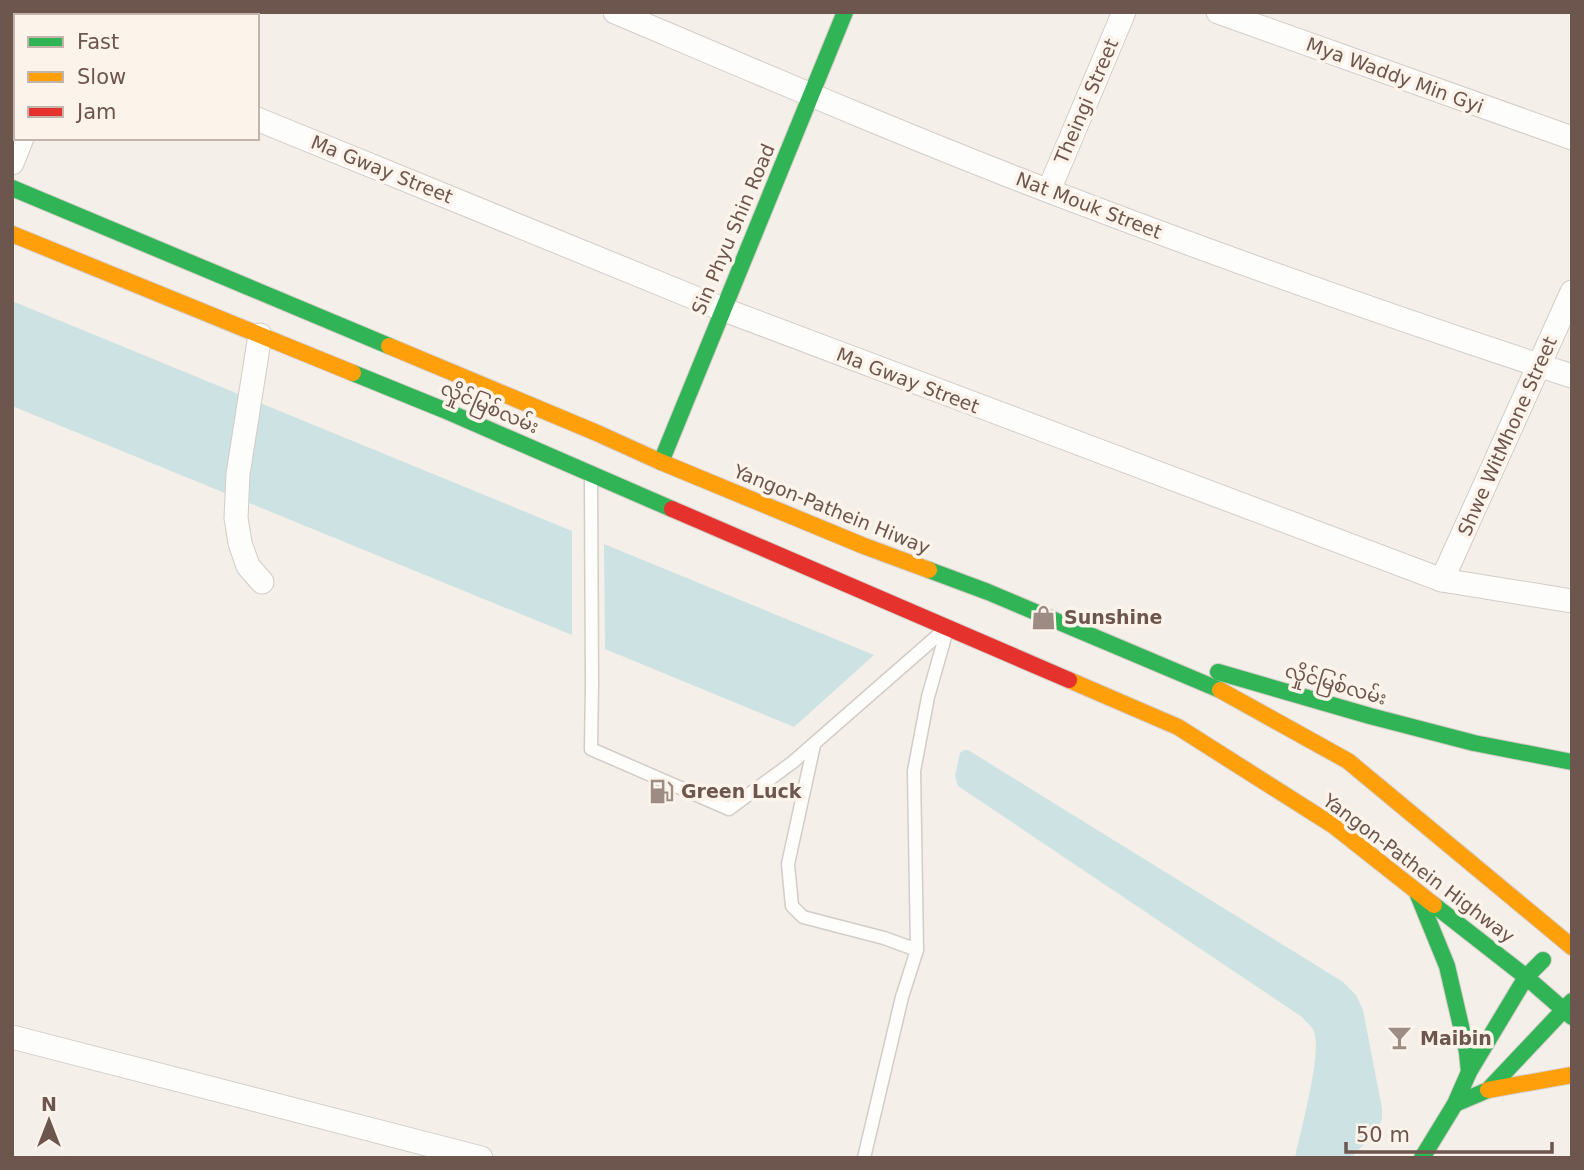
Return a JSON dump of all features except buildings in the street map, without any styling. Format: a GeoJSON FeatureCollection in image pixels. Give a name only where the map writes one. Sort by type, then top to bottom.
{"type":"FeatureCollection","features":[{"type":"Feature","properties":{"kind":"main road","name":"Sin Phyu Shin Road"},"geometry":{"type":"LineString","coordinates":[[661,462],[845,12]]}},
{"type":"Feature","properties":{"kind":"main road","name":"လှိုင်မြစ်လမ်း"},"geometry":{"type":"LineString","coordinates":[[12,188],[661,462]]}},
{"type":"Feature","properties":{"kind":"main road","name":"လှိုင်မြစ်လမ်း"},"geometry":{"type":"LineString","coordinates":[[12,233],[444,410],[948,627]]}},
{"type":"Feature","properties":{"kind":"main road","name":"Yangon-Pathein Hiway"},"geometry":{"type":"LineString","coordinates":[[661,462],[864,546],[988,592],[1092,635]]}},
{"type":"Feature","properties":{"kind":"main road","name":"Yangon-Pathein Highway"},"geometry":{"type":"LineString","coordinates":[[948,627],[1178,727],[1334,826],[1569,1009]]}},
{"type":"Feature","properties":{"kind":"main road","name":"လှိုင်မြစ်လမ်း"},"geometry":{"type":"LineString","coordinates":[[1092,635],[1370,716],[1474,743],[1572,762]]}},
{"type":"Feature","properties":{"kind":"main road","name":"Yangon-Pathein Highway"},"geometry":{"type":"LineString","coordinates":[[1092,635],[1214,687],[1349,761],[1569,940]]}},
{"type":"Feature","properties":{"kind":"main road"},"geometry":{"type":"LineString","coordinates":[[1418,894],[1447,965],[1469,1072]]}},
{"type":"Feature","properties":{"kind":"main road"},"geometry":{"type":"LineString","coordinates":[[1422,1158],[1526,977],[1569,940]]}},
{"type":"Feature","properties":{"kind":"main road"},"geometry":{"type":"LineString","coordinates":[[1488,1090],[1569,1009]]}},
{"type":"Feature","properties":{"kind":"main road"},"geometry":{"type":"LineString","coordinates":[[1455,1104],[1488,1090],[1572,1076]]}},
{"type":"Feature","properties":{"kind":"street","name":"Nat Mouk Street"},"geometry":{"type":"LineString","coordinates":[[615,12],[811,95],[1049,190],[1404,321],[1572,376]]}},
{"type":"Feature","properties":{"kind":"street","name":"Theingi Street"},"geometry":{"type":"LineString","coordinates":[[1049,190],[1124,12]]}},
{"type":"Feature","properties":{"kind":"street","name":"Mya Waddy Min Gyi"},"geometry":{"type":"LineString","coordinates":[[1218,12],[1572,138]]}},
{"type":"Feature","properties":{"kind":"street","name":"Ma Gway Street"},"geometry":{"type":"LineString","coordinates":[[259,120],[722,309],[1442,580],[1572,601]]}},
{"type":"Feature","properties":{"kind":"street"},"geometry":{"type":"LineString","coordinates":[[12,163],[22,140]]}},
{"type":"Feature","properties":{"kind":"street","name":"Shwe WitMhone Street"},"geometry":{"type":"LineString","coordinates":[[1442,580],[1572,292]]}},
{"type":"Feature","properties":{"kind":"street"},"geometry":{"type":"LineString","coordinates":[[260,335],[238,474],[236,518],[240,543],[248,566],[262,582]]}},
{"type":"Feature","properties":{"kind":"street"},"geometry":{"type":"LineString","coordinates":[[12,1037],[481,1158]]}},
{"type":"Feature","properties":{"kind":"lane"},"geometry":{"type":"LineString","coordinates":[[591,473],[591,749],[729,808],[814,745],[948,627]]}},
{"type":"Feature","properties":{"kind":"lane"},"geometry":{"type":"LineString","coordinates":[[864,1158],[902,997],[917,950],[914,771],[928,697],[948,627]]}},
{"type":"Feature","properties":{"kind":"lane"},"geometry":{"type":"LineString","coordinates":[[814,745],[788,864],[792,906],[803,917],[884,938],[917,950]]}},
{"type":"Feature","properties":{"kind":"shaded area"},"geometry":{"type":"Polygon","coordinates":[[[12,301],[572,531],[572,635],[12,406],[12,301]]]}},
{"type":"Feature","properties":{"kind":"shaded area"},"geometry":{"type":"Polygon","coordinates":[[[604,544],[874,655],[794,727],[605,649],[604,544]]]}},
{"type":"Feature","properties":{"kind":"shaded area"},"geometry":{"type":"Polygon","coordinates":[[[964,750],[1343,982],[1356,995],[1363,1010],[1382,1119],[1377,1130],[1351,1158],[1295,1158],[1316,1054],[1313,1029],[1302,1017],[958,786],[955,776],[960,753],[964,750]]]}},
{"type":"Feature","properties":{"kind":"traffic: fast"},"geometry":{"type":"LineString","coordinates":[[661,462],[845,12]]}},
{"type":"Feature","properties":{"kind":"traffic: fast"},"geometry":{"type":"LineString","coordinates":[[12,188],[389,346]]}},
{"type":"Feature","properties":{"kind":"traffic: fast"},"geometry":{"type":"LineString","coordinates":[[353,373],[672,509]]}},
{"type":"Feature","properties":{"kind":"traffic: fast"},"geometry":{"type":"LineString","coordinates":[[929,570],[988,592],[1220,690]]}},
{"type":"Feature","properties":{"kind":"traffic: fast"},"geometry":{"type":"LineString","coordinates":[[1218,672],[1474,743],[1572,762]]}},
{"type":"Feature","properties":{"kind":"traffic: fast"},"geometry":{"type":"LineString","coordinates":[[1418,895],[1447,966],[1467,1052],[1469,1072]]}},
{"type":"Feature","properties":{"kind":"traffic: fast"},"geometry":{"type":"LineString","coordinates":[[1434,905],[1572,1017]]}},
{"type":"Feature","properties":{"kind":"traffic: fast"},"geometry":{"type":"LineString","coordinates":[[1422,1158],[1526,977],[1543,960]]}},
{"type":"Feature","properties":{"kind":"traffic: fast"},"geometry":{"type":"LineString","coordinates":[[1455,1104],[1488,1090],[1572,1001]]}},
{"type":"Feature","properties":{"kind":"traffic: slow"},"geometry":{"type":"LineString","coordinates":[[12,234],[353,373]]}},
{"type":"Feature","properties":{"kind":"traffic: slow"},"geometry":{"type":"LineString","coordinates":[[389,346],[661,462],[929,570]]}},
{"type":"Feature","properties":{"kind":"traffic: slow"},"geometry":{"type":"LineString","coordinates":[[1069,680],[1178,727],[1334,826],[1434,905]]}},
{"type":"Feature","properties":{"kind":"traffic: slow"},"geometry":{"type":"LineString","coordinates":[[1220,690],[1348,761],[1572,947]]}},
{"type":"Feature","properties":{"kind":"traffic: slow"},"geometry":{"type":"LineString","coordinates":[[1488,1090],[1572,1075]]}},
{"type":"Feature","properties":{"kind":"traffic: jam"},"geometry":{"type":"LineString","coordinates":[[672,509],[1069,680]]}},
{"type":"Feature","properties":{"kind":"place","name":"Sunshine"},"geometry":{"type":"Point","coordinates":[1044,617]}},
{"type":"Feature","properties":{"kind":"place","name":"Green Luck"},"geometry":{"type":"Point","coordinates":[661,791]}},
{"type":"Feature","properties":{"kind":"place","name":"Maibin"},"geometry":{"type":"Point","coordinates":[1400,1038]}}]}
